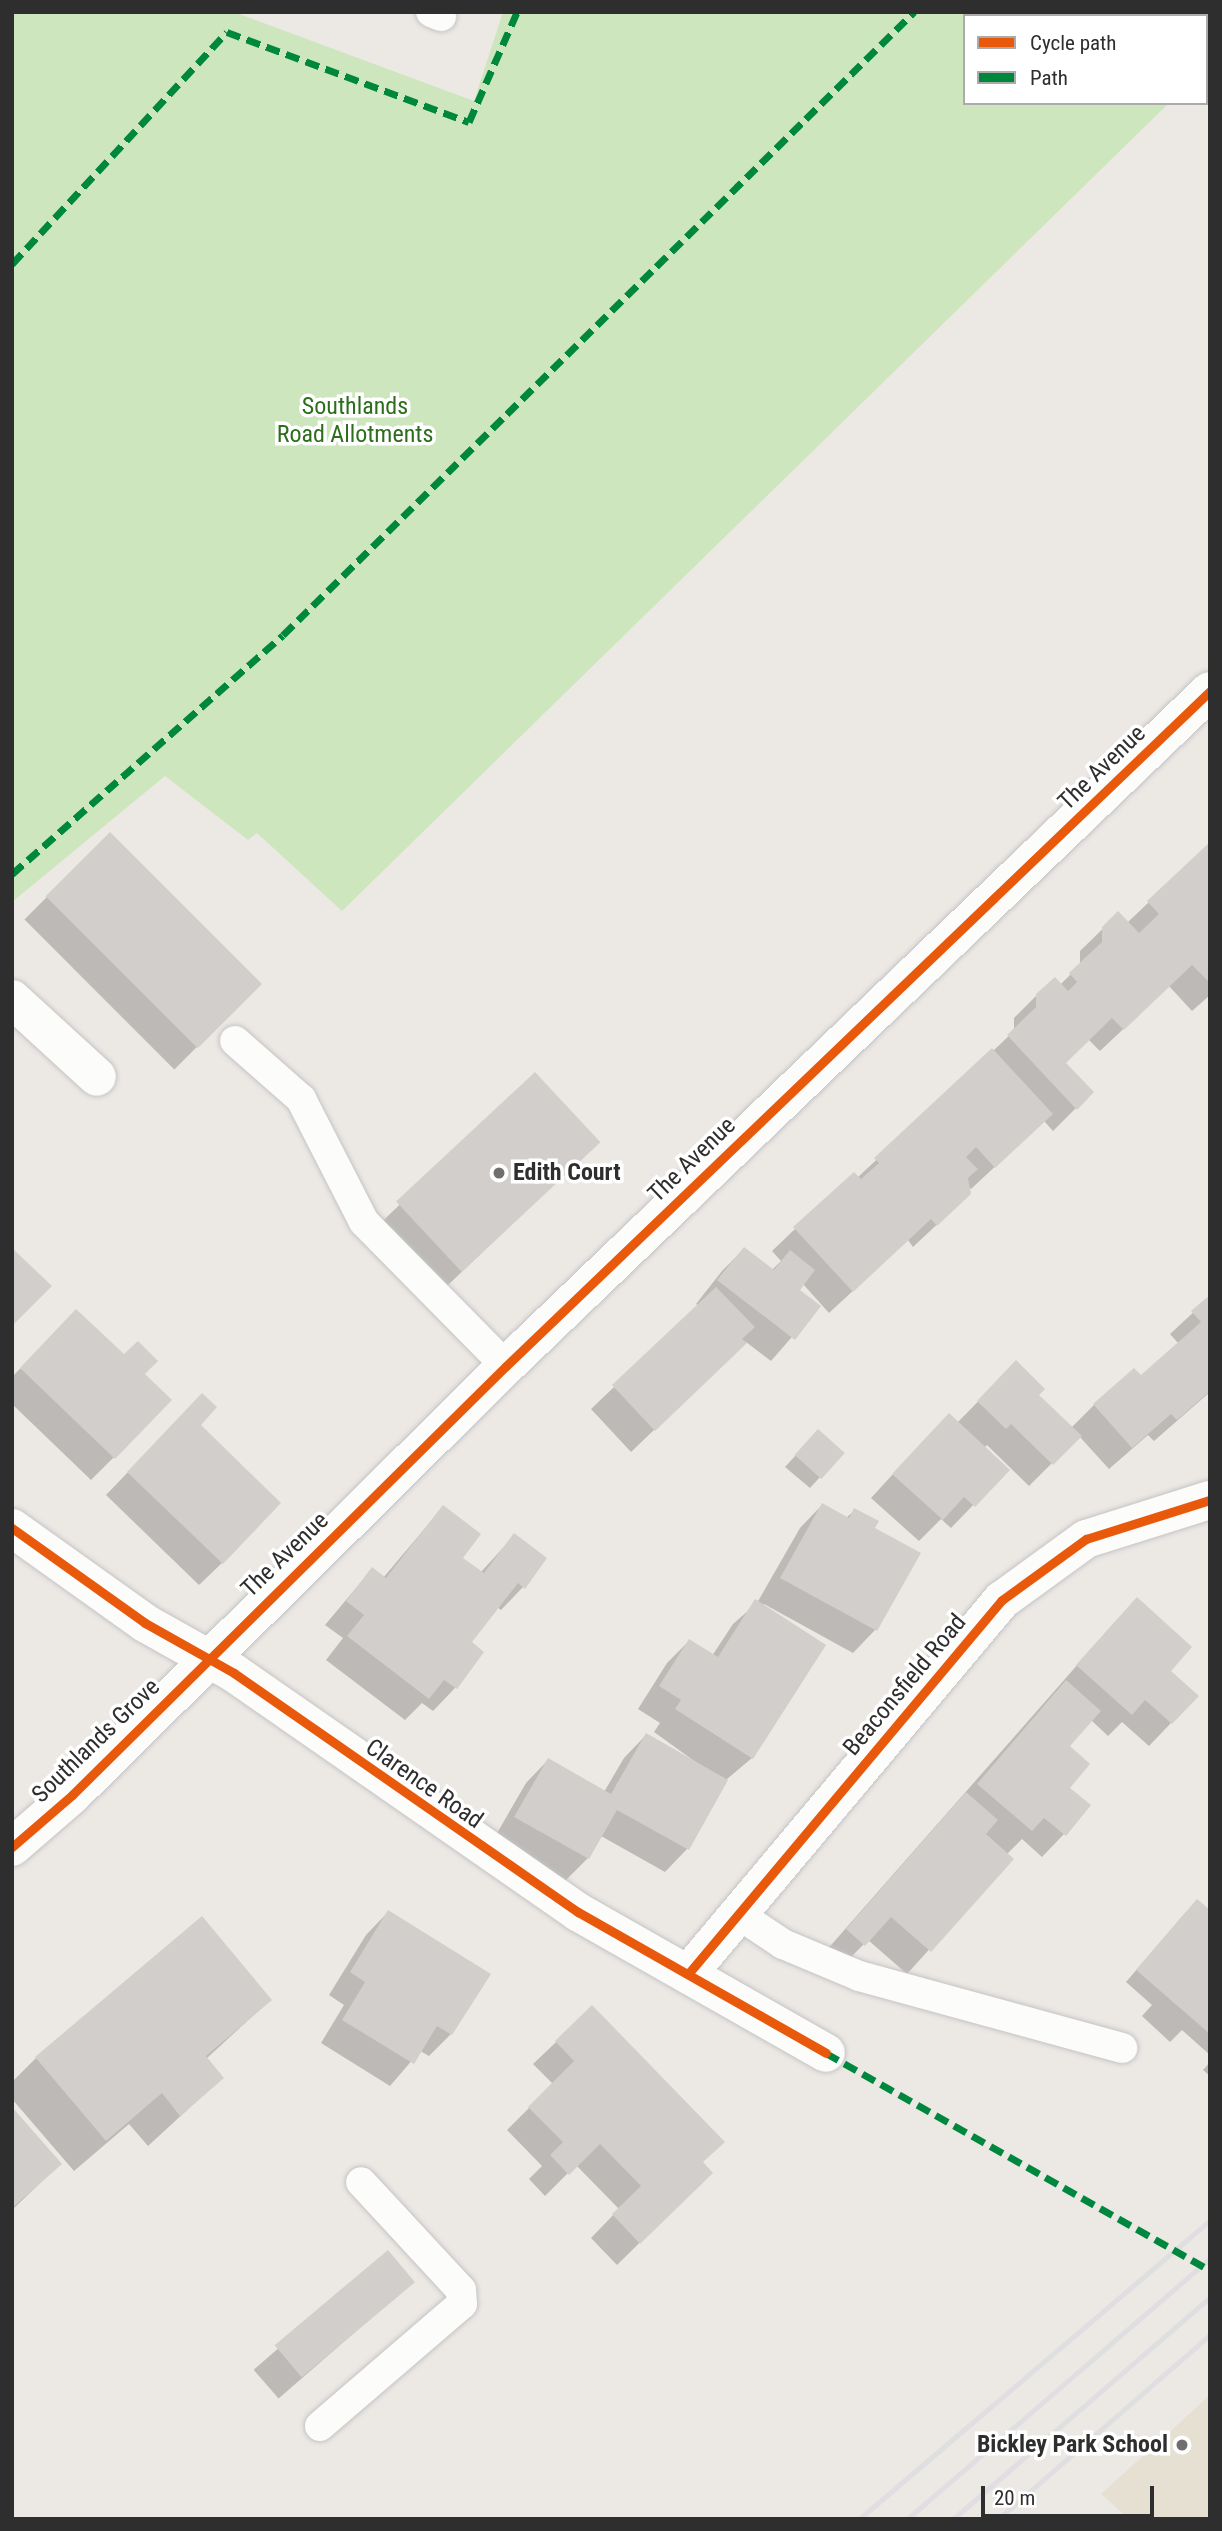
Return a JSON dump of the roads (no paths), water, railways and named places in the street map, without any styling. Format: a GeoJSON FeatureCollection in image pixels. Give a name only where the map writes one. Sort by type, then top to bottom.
{"type":"FeatureCollection","features":[{"type":"Feature","properties":{"kind":"street","name":"The Avenue"},"geometry":{"type":"LineString","coordinates":[[205,1661],[506,1366],[1210,691]]}},
{"type":"Feature","properties":{"kind":"street"},"geometry":{"type":"LineString","coordinates":[[12,999],[97,1077]]}},
{"type":"Feature","properties":{"kind":"street","name":"Beaconsfield Road"},"geometry":{"type":"LineString","coordinates":[[688,1974],[1002,1600],[1086,1539],[1210,1500]]}},
{"type":"Feature","properties":{"kind":"street","name":"Clarence Road"},"geometry":{"type":"LineString","coordinates":[[12,1528],[205,1661],[234,1673],[578,1912],[826,2053]]}},
{"type":"Feature","properties":{"kind":"street","name":"Southlands Grove"},"geometry":{"type":"LineString","coordinates":[[12,1847],[72,1795],[205,1661]]}},
{"type":"Feature","properties":{"kind":"lane"},"geometry":{"type":"LineString","coordinates":[[235,1041],[301,1099],[364,1222],[506,1366]]}},
{"type":"Feature","properties":{"kind":"lane"},"geometry":{"type":"LineString","coordinates":[[738,1914],[783,1944],[859,1976],[1122,2048]]}},
{"type":"Feature","properties":{"kind":"lane"},"geometry":{"type":"LineString","coordinates":[[320,2426],[462,2304],[461,2290],[361,2182]]}},
{"type":"Feature","properties":{"kind":"railway"},"geometry":{"type":"LineString","coordinates":[[859,2519],[1210,2220]]}},
{"type":"Feature","properties":{"kind":"railway"},"geometry":{"type":"LineString","coordinates":[[907,2519],[1210,2258]]}},
{"type":"Feature","properties":{"kind":"railway"},"geometry":{"type":"LineString","coordinates":[[953,2519],[1210,2297]]}},
{"type":"Feature","properties":{"kind":"railway"},"geometry":{"type":"LineString","coordinates":[[998,2519],[1210,2335]]}},
{"type":"Feature","properties":{"kind":"place","name":"Edith Court"},"geometry":{"type":"Point","coordinates":[499,1173]}},
{"type":"Feature","properties":{"kind":"place","name":"Bickley Park School"},"geometry":{"type":"Point","coordinates":[1182,2445]}},
{"type":"Feature","properties":{"kind":"park label","name":"Southlands Road Allotments"},"geometry":{"type":"Point","coordinates":[355,421]}}]}
